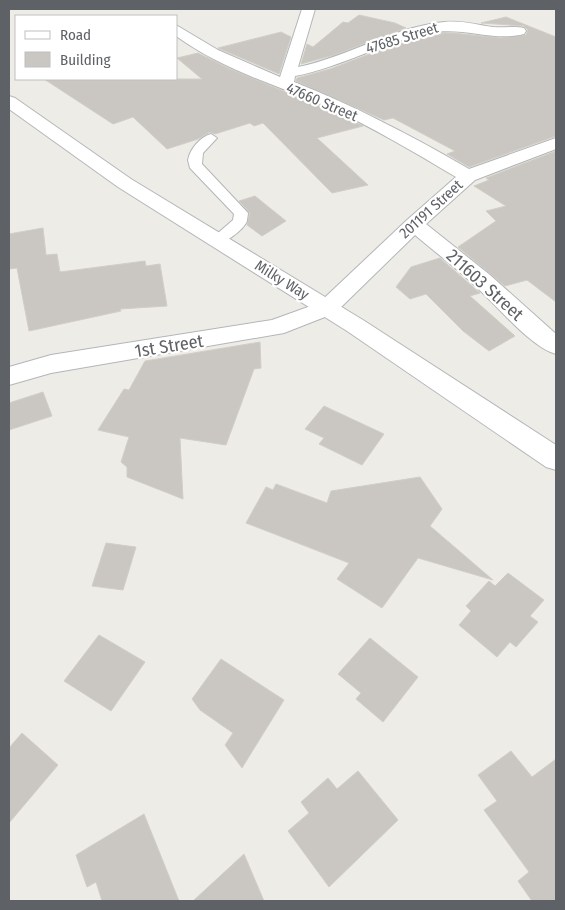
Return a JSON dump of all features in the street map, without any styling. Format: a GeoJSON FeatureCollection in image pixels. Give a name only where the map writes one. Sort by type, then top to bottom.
{"type":"FeatureCollection","features":[{"type":"Feature","properties":{"kind":"street"},"geometry":{"type":"LineString","coordinates":[[287,80],[288,68],[308,9]]}},
{"type":"Feature","properties":{"kind":"street"},"geometry":{"type":"LineString","coordinates":[[445,25],[464,12]]}},
{"type":"Feature","properties":{"kind":"street","name":"47685 Street"},"geometry":{"type":"LineString","coordinates":[[287,80],[322,65],[407,35],[445,25],[485,31],[520,31]]}},
{"type":"Feature","properties":{"kind":"street","name":"47660 Street"},"geometry":{"type":"LineString","coordinates":[[178,30],[227,60],[287,80],[424,150],[468,176]]}},
{"type":"Feature","properties":{"kind":"street","name":"Milky Way"},"geometry":{"type":"LineString","coordinates":[[9,101],[46,130],[103,169],[327,308],[556,459]]}},
{"type":"Feature","properties":{"kind":"street","name":"201191 Street"},"geometry":{"type":"LineString","coordinates":[[327,308],[414,224],[468,176],[556,143]]}},
{"type":"Feature","properties":{"kind":"street","name":"211603 Street"},"geometry":{"type":"LineString","coordinates":[[414,224],[482,280],[532,327],[556,346]]}},
{"type":"Feature","properties":{"kind":"street","name":"1st Street"},"geometry":{"type":"LineString","coordinates":[[9,376],[50,364],[276,328],[327,308]]}},
{"type":"Feature","properties":{"kind":"lane"},"geometry":{"type":"LineString","coordinates":[[211,138],[197,150],[194,160],[195,165],[241,213],[242,217],[240,221],[218,240]]}},
{"type":"Feature","properties":{"kind":"building"},"geometry":{"type":"Polygon","coordinates":[[[359,15],[395,23],[406,28],[334,55],[301,64],[307,44],[313,47],[343,22],[348,23],[359,15]]]}},
{"type":"Feature","properties":{"kind":"building"},"geometry":{"type":"Polygon","coordinates":[[[506,17],[556,37],[556,136],[469,167],[447,154],[455,151],[393,118],[384,120],[296,81],[297,78],[330,69],[423,36],[427,38],[444,33],[501,38],[526,35],[528,30],[524,26],[481,23],[506,17]]]}},
{"type":"Feature","properties":{"kind":"building"},"geometry":{"type":"Polygon","coordinates":[[[281,32],[291,37],[279,74],[218,48],[281,32]]]}},
{"type":"Feature","properties":{"kind":"building"},"geometry":{"type":"Polygon","coordinates":[[[198,53],[230,69],[363,126],[317,138],[368,185],[332,193],[263,123],[254,126],[250,123],[215,134],[210,132],[198,139],[167,149],[133,117],[113,124],[46,80],[202,79],[178,58],[198,53]]]}},
{"type":"Feature","properties":{"kind":"building"},"geometry":{"type":"Polygon","coordinates":[[[556,151],[556,302],[527,280],[505,286],[458,247],[496,221],[486,211],[506,206],[474,186],[489,180],[486,178],[556,151]]]}},
{"type":"Feature","properties":{"kind":"building"},"geometry":{"type":"Polygon","coordinates":[[[255,196],[286,221],[262,236],[247,225],[250,213],[239,201],[255,196]]]}},
{"type":"Feature","properties":{"kind":"building"},"geometry":{"type":"Polygon","coordinates":[[[43,228],[46,255],[57,254],[60,272],[145,261],[146,266],[160,264],[167,306],[120,309],[121,311],[29,331],[17,268],[9,269],[9,234],[43,228]]]}},
{"type":"Feature","properties":{"kind":"building"},"geometry":{"type":"Polygon","coordinates":[[[440,258],[480,293],[470,296],[515,336],[489,351],[463,331],[426,294],[410,299],[396,287],[411,267],[440,258]]]}},
{"type":"Feature","properties":{"kind":"building"},"geometry":{"type":"Polygon","coordinates":[[[260,342],[261,368],[254,369],[226,445],[180,438],[183,499],[127,477],[127,467],[121,462],[129,437],[98,430],[124,389],[129,390],[145,361],[260,342]]]}},
{"type":"Feature","properties":{"kind":"building"},"geometry":{"type":"Polygon","coordinates":[[[43,392],[52,416],[9,430],[9,403],[43,392]]]}},
{"type":"Feature","properties":{"kind":"building"},"geometry":{"type":"Polygon","coordinates":[[[324,406],[384,434],[362,465],[319,444],[324,438],[305,429],[324,406]]]}},
{"type":"Feature","properties":{"kind":"building"},"geometry":{"type":"Polygon","coordinates":[[[420,477],[442,509],[430,526],[493,580],[418,558],[382,608],[337,579],[349,563],[246,523],[266,487],[273,490],[276,484],[327,503],[331,491],[420,477]]]}},
{"type":"Feature","properties":{"kind":"building"},"geometry":{"type":"Polygon","coordinates":[[[106,543],[136,547],[123,590],[92,586],[106,543]]]}},
{"type":"Feature","properties":{"kind":"building"},"geometry":{"type":"Polygon","coordinates":[[[508,573],[544,600],[530,616],[538,622],[516,647],[510,642],[497,657],[459,625],[471,611],[466,606],[489,581],[495,586],[508,573]]]}},
{"type":"Feature","properties":{"kind":"building"},"geometry":{"type":"Polygon","coordinates":[[[99,635],[145,662],[111,711],[64,681],[99,635]]]}},
{"type":"Feature","properties":{"kind":"building"},"geometry":{"type":"Polygon","coordinates":[[[370,638],[418,677],[383,722],[356,699],[361,693],[338,674],[370,638]]]}},
{"type":"Feature","properties":{"kind":"building"},"geometry":{"type":"Polygon","coordinates":[[[221,659],[284,700],[242,768],[225,745],[233,733],[200,710],[192,699],[221,659]]]}},
{"type":"Feature","properties":{"kind":"building"},"geometry":{"type":"Polygon","coordinates":[[[22,733],[58,765],[9,823],[9,748],[22,733]]]}},
{"type":"Feature","properties":{"kind":"building"},"geometry":{"type":"Polygon","coordinates":[[[511,751],[532,777],[556,759],[556,901],[532,901],[518,881],[529,872],[484,810],[497,801],[478,775],[511,751]]]}},
{"type":"Feature","properties":{"kind":"building"},"geometry":{"type":"Polygon","coordinates":[[[358,771],[398,820],[329,887],[288,831],[309,813],[301,802],[328,778],[337,789],[358,771]]]}},
{"type":"Feature","properties":{"kind":"building"},"geometry":{"type":"Polygon","coordinates":[[[144,814],[179,901],[102,901],[96,882],[87,887],[76,855],[144,814]]]}},
{"type":"Feature","properties":{"kind":"building"},"geometry":{"type":"Polygon","coordinates":[[[244,854],[264,901],[193,901],[244,854]]]}}]}
